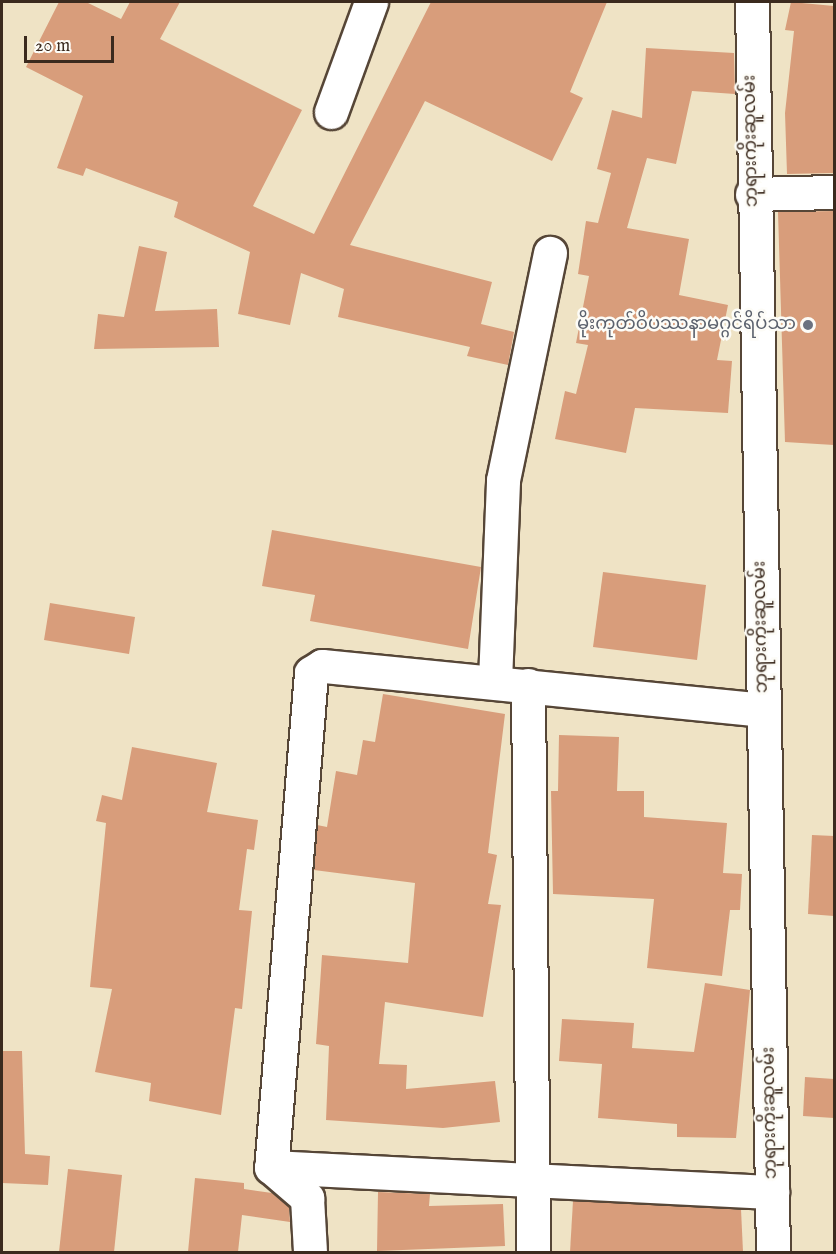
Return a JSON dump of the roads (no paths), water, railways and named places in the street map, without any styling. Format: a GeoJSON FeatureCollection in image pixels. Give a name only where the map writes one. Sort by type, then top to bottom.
{"type":"FeatureCollection","features":[{"type":"Feature","properties":{"kind":"street"},"geometry":{"type":"LineString","coordinates":[[331,112],[371,2]]}},
{"type":"Feature","properties":{"kind":"street","name":"ဘုရားကိုးဆူလမ်း"},"geometry":{"type":"LineString","coordinates":[[752,2],[752,194],[773,1252]]}},
{"type":"Feature","properties":{"kind":"street"},"geometry":{"type":"LineString","coordinates":[[752,194],[834,192]]}},
{"type":"Feature","properties":{"kind":"street"},"geometry":{"type":"LineString","coordinates":[[495,681],[503,480],[550,253]]}},
{"type":"Feature","properties":{"kind":"street"},"geometry":{"type":"LineString","coordinates":[[271,1167],[312,673],[322,666],[495,681],[764,710]]}},
{"type":"Feature","properties":{"kind":"street"},"geometry":{"type":"LineString","coordinates":[[528,685],[533,1252]]}},
{"type":"Feature","properties":{"kind":"street"},"geometry":{"type":"LineString","coordinates":[[271,1167],[772,1192]]}},
{"type":"Feature","properties":{"kind":"street"},"geometry":{"type":"LineString","coordinates":[[271,1167],[307,1198],[310,1252]]}},
{"type":"Feature","properties":{"kind":"place","name":"မိုးကုတ်ဝိပဿနာမဂ္ဂင်ရိပ်သာ"},"geometry":{"type":"Point","coordinates":[808,325]}}]}
